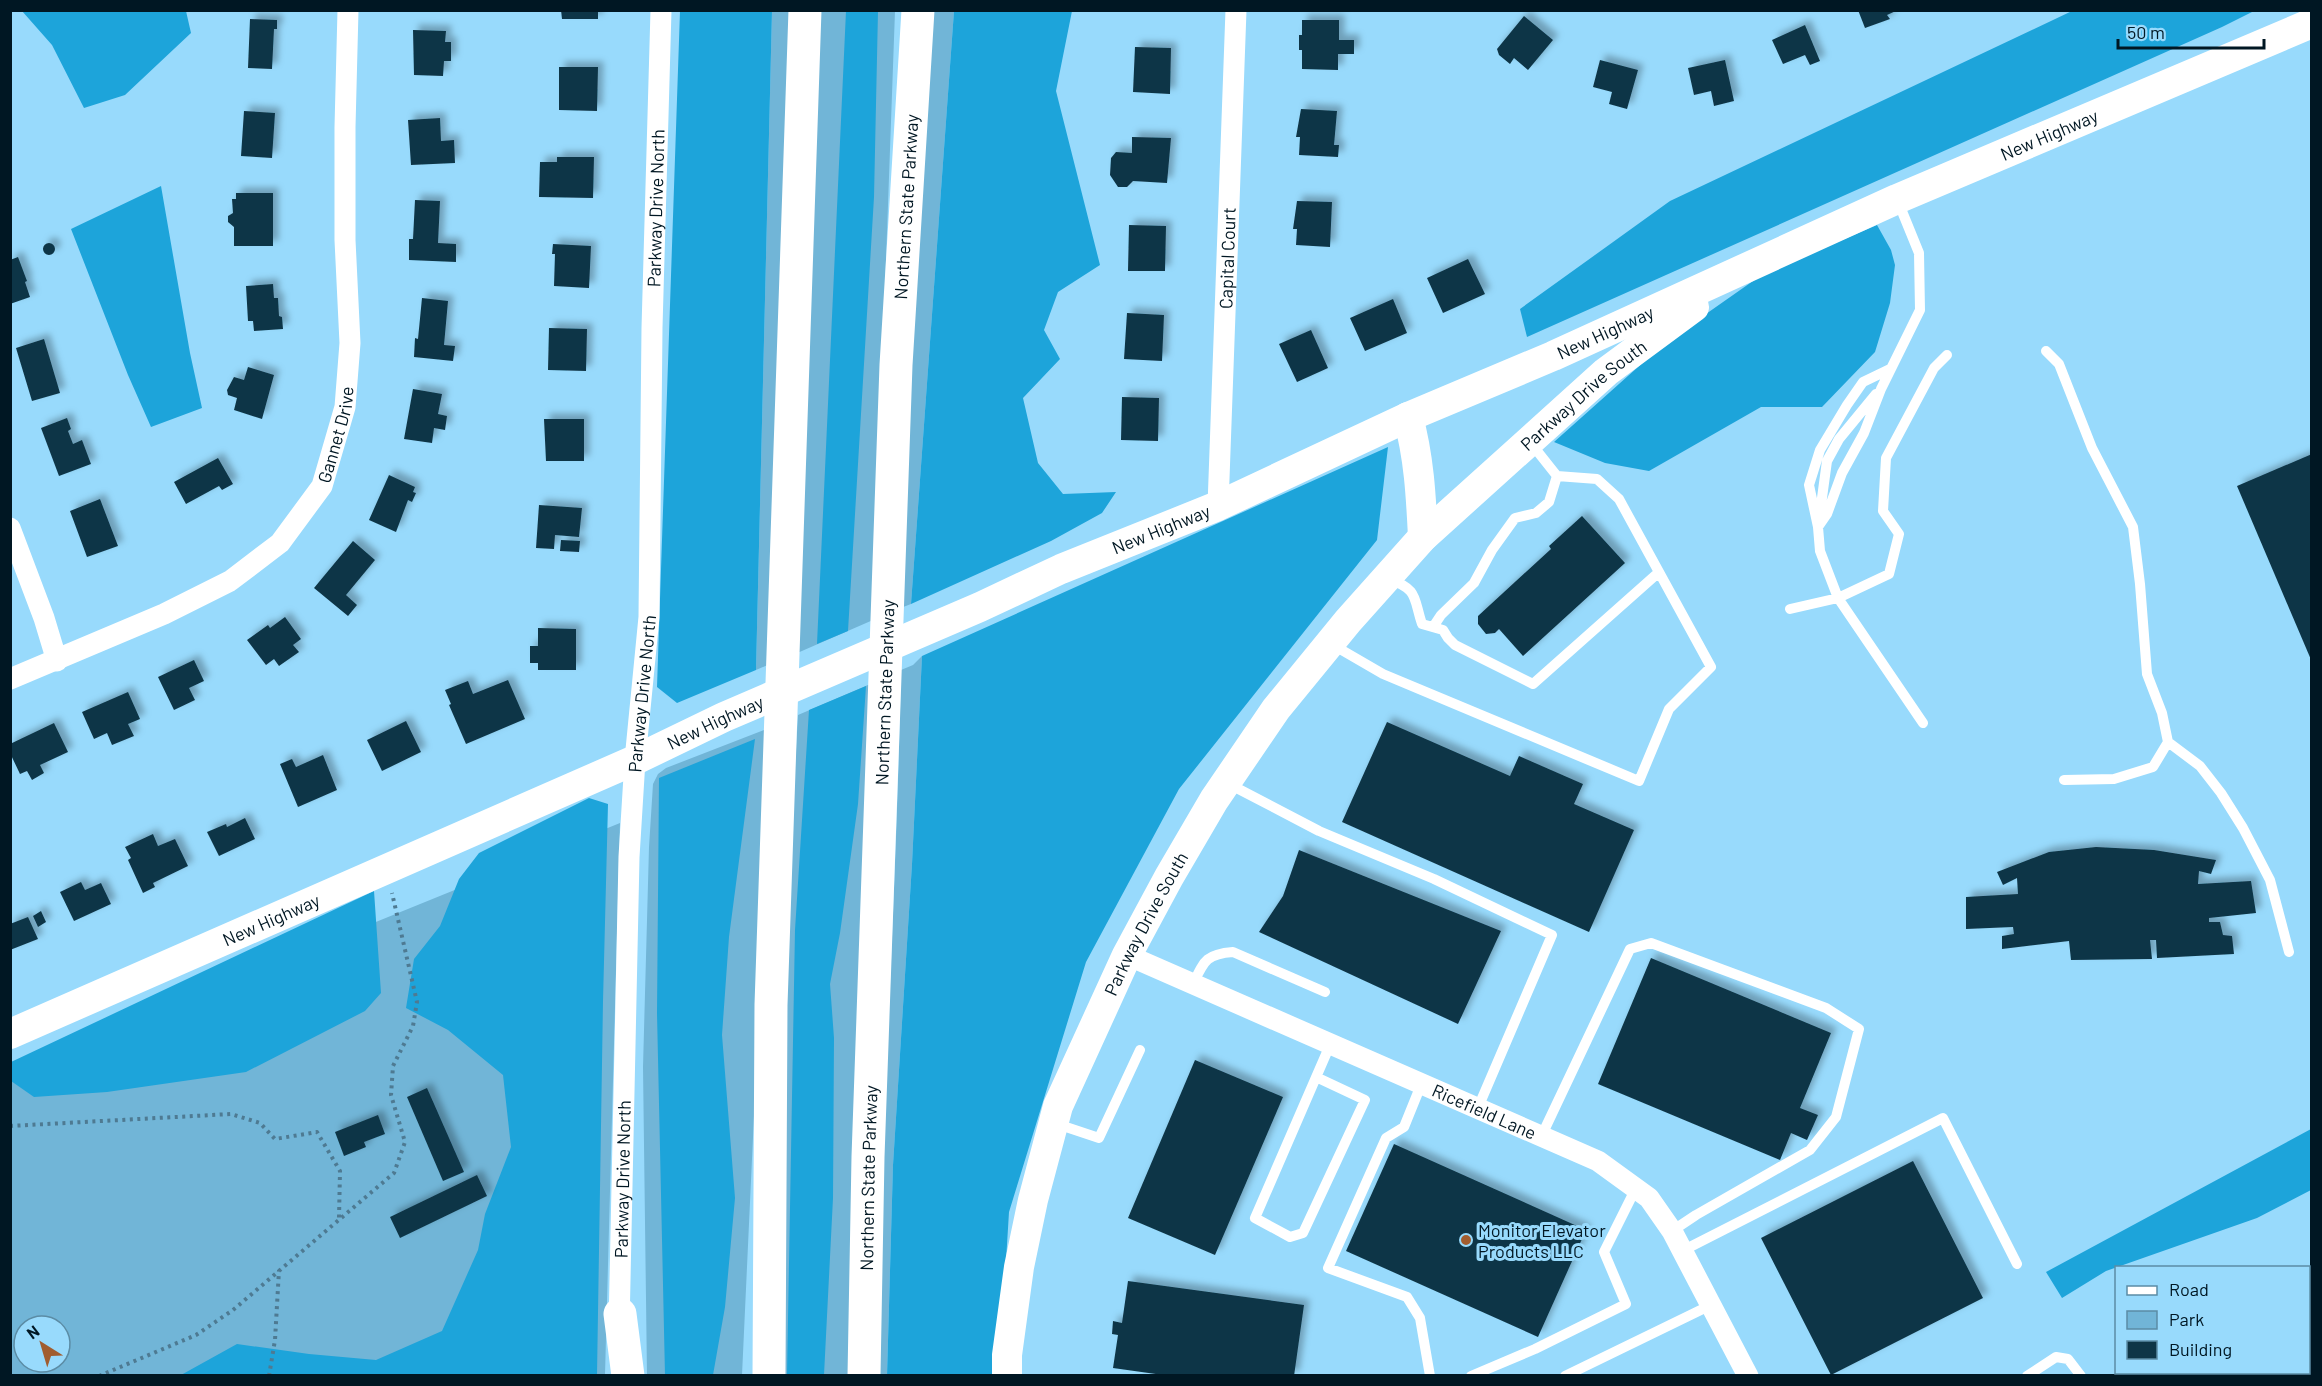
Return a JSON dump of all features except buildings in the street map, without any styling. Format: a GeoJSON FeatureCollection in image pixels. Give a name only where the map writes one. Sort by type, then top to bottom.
{"type":"FeatureCollection","features":[{"type":"Feature","properties":{"kind":"highway"},"geometry":{"type":"LineString","coordinates":[[769,1376],[771,1005],[805,10]]}},
{"type":"Feature","properties":{"kind":"highway","name":"Northern State Parkway"},"geometry":{"type":"LineString","coordinates":[[864,1376],[868,1157],[893,425],[918,10]]}},
{"type":"Feature","properties":{"kind":"highway"},"geometry":{"type":"LineString","coordinates":[[620,1314],[628,1376]]}},
{"type":"Feature","properties":{"kind":"street","name":"Gannet Drive"},"geometry":{"type":"LineString","coordinates":[[10,680],[164,614],[230,581],[280,543],[322,486],[345,407],[350,343],[345,240],[348,10]]}},
{"type":"Feature","properties":{"kind":"street","name":"Parkway Drive North"},"geometry":{"type":"LineString","coordinates":[[617,1376],[629,857],[635,760],[649,617],[652,328],[661,10]]}},
{"type":"Feature","properties":{"kind":"street","name":"Capital Court"},"geometry":{"type":"LineString","coordinates":[[1218,506],[1236,10]]}},
{"type":"Feature","properties":{"kind":"street","name":"New Highway"},"geometry":{"type":"LineString","coordinates":[[10,1034],[635,760],[724,717],[980,607],[1061,569],[1218,506],[1408,417],[1553,356],[1897,199],[2312,24]]}},
{"type":"Feature","properties":{"kind":"street","name":"Parkway Drive South"},"geometry":{"type":"LineString","coordinates":[[1007,1376],[1007,1355],[1019,1267],[1033,1200],[1058,1106],[1127,955],[1169,877],[1226,783],[1276,709],[1330,643],[1423,537],[1606,372],[1753,266]]}},
{"type":"Feature","properties":{"kind":"street"},"geometry":{"type":"LineString","coordinates":[[1553,356],[1566,368],[1574,382],[1566,410]]}},
{"type":"Feature","properties":{"kind":"street"},"geometry":{"type":"LineString","coordinates":[[1408,417],[1416,444],[1423,537]]}},
{"type":"Feature","properties":{"kind":"street"},"geometry":{"type":"LineString","coordinates":[[10,528],[44,618],[57,661]]}},
{"type":"Feature","properties":{"kind":"street","name":"Ricefield Lane"},"geometry":{"type":"LineString","coordinates":[[1127,955],[1598,1161],[1649,1198],[1672,1231],[1748,1376]]}},
{"type":"Feature","properties":{"kind":"lane"},"geometry":{"type":"LineString","coordinates":[[1818,527],[1827,514],[1842,474],[1864,433],[1890,369],[1920,310],[1919,254],[1897,199]]}},
{"type":"Feature","properties":{"kind":"lane"},"geometry":{"type":"LineString","coordinates":[[2046,351],[2059,364],[2092,448],[2133,527],[2147,674],[2162,713],[2168,742],[2200,766],[2222,793],[2243,828],[2270,880],[2289,952]]}},
{"type":"Feature","properties":{"kind":"lane"},"geometry":{"type":"LineString","coordinates":[[1790,609],[1838,598],[1889,574],[1899,534],[1883,511],[1886,458],[1934,368],[1947,355]]}},
{"type":"Feature","properties":{"kind":"lane"},"geometry":{"type":"LineString","coordinates":[[1890,369],[1863,382],[1820,450],[1809,486],[1818,527],[1820,550],[1838,598],[1923,723]]}},
{"type":"Feature","properties":{"kind":"lane"},"geometry":{"type":"LineString","coordinates":[[1818,527],[1827,461],[1839,439],[1858,413],[1881,389]]}},
{"type":"Feature","properties":{"kind":"lane"},"geometry":{"type":"LineString","coordinates":[[1330,643],[1383,674],[1639,781],[1669,709],[1712,667],[1619,499],[1597,479],[1557,476],[1529,441]]}},
{"type":"Feature","properties":{"kind":"lane"},"geometry":{"type":"LineString","coordinates":[[1433,627],[1441,615],[1474,583],[1492,550],[1515,518],[1536,513],[1549,502],[1557,476]]}},
{"type":"Feature","properties":{"kind":"lane"},"geometry":{"type":"LineString","coordinates":[[1386,578],[1405,585],[1412,591],[1422,624],[1443,630],[1455,645],[1533,684],[1658,573]]}},
{"type":"Feature","properties":{"kind":"lane"},"geometry":{"type":"LineString","coordinates":[[2064,780],[2114,779],[2153,767],[2168,742]]}},
{"type":"Feature","properties":{"kind":"lane"},"geometry":{"type":"LineString","coordinates":[[1226,783],[1319,831],[1434,879],[1551,935],[1477,1110]]}},
{"type":"Feature","properties":{"kind":"lane"},"geometry":{"type":"LineString","coordinates":[[1541,1137],[1630,949],[1651,943],[1826,1008],[1859,1029],[1836,1117],[1810,1150],[1672,1231]]}},
{"type":"Feature","properties":{"kind":"lane"},"geometry":{"type":"LineString","coordinates":[[1193,984],[1204,961],[1217,954],[1233,952],[1324,992]]}},
{"type":"Feature","properties":{"kind":"lane"},"geometry":{"type":"LineString","coordinates":[[1316,1077],[1365,1100],[1303,1233],[1290,1237],[1255,1218],[1316,1077],[1330,1045]]}},
{"type":"Feature","properties":{"kind":"lane"},"geometry":{"type":"LineString","coordinates":[[1054,1123],[1099,1138],[1140,1050]]}},
{"type":"Feature","properties":{"kind":"lane"},"geometry":{"type":"LineString","coordinates":[[1421,1085],[1404,1127],[1386,1138],[1328,1268],[1407,1297],[1420,1318],[1430,1376]]}},
{"type":"Feature","properties":{"kind":"lane"},"geometry":{"type":"LineString","coordinates":[[1683,1251],[1943,1118],[2017,1264]]}},
{"type":"Feature","properties":{"kind":"lane"},"geometry":{"type":"LineString","coordinates":[[1471,1376],[1535,1349],[1626,1304],[1605,1252],[1636,1188]]}},
{"type":"Feature","properties":{"kind":"lane"},"geometry":{"type":"LineString","coordinates":[[1565,1376],[1711,1305]]}},
{"type":"Feature","properties":{"kind":"lane"},"geometry":{"type":"LineString","coordinates":[[2027,1376],[2056,1357],[2068,1359],[2081,1376]]}},
{"type":"Feature","properties":{"kind":"path"},"geometry":{"type":"LineString","coordinates":[[99,1376],[196,1335],[233,1310],[394,1173],[405,1142],[391,1095],[393,1066],[413,1026],[417,1002],[386,869]]}},
{"type":"Feature","properties":{"kind":"path"},"geometry":{"type":"LineString","coordinates":[[10,1126],[231,1114],[260,1123],[275,1139],[317,1132],[340,1172],[339,1218]]}},
{"type":"Feature","properties":{"kind":"path"},"geometry":{"type":"LineString","coordinates":[[269,1376],[275,1340],[279,1270]]}},
{"type":"Feature","properties":{"kind":"green space"},"geometry":{"type":"Polygon","coordinates":[[[772,11],[791,11],[770,664],[756,670],[772,11]]]}},
{"type":"Feature","properties":{"kind":"green space"},"geometry":{"type":"Polygon","coordinates":[[[819,11],[895,11],[873,620],[795,654],[819,11]]]}},
{"type":"Feature","properties":{"kind":"green space"},"geometry":{"type":"Polygon","coordinates":[[[927,11],[954,11],[911,604],[898,609],[927,11]]]}},
{"type":"Feature","properties":{"kind":"green space"},"geometry":{"type":"Polygon","coordinates":[[[922,656],[912,864],[893,1165],[887,1375],[875,1376],[901,670],[913,665],[922,656]]]}},
{"type":"Feature","properties":{"kind":"green space"},"geometry":{"type":"Polygon","coordinates":[[[875,682],[850,1375],[775,1376],[782,998],[798,715],[875,682]]]}},
{"type":"Feature","properties":{"kind":"green space"},"geometry":{"type":"Polygon","coordinates":[[[772,727],[742,1375],[647,1376],[643,1067],[653,784],[658,774],[666,768],[772,727]]]}},
{"type":"Feature","properties":{"kind":"green space"},"geometry":{"type":"Polygon","coordinates":[[[620,823],[605,1375],[11,1376],[11,1070],[620,823]]]}},
{"type":"Feature","properties":{"kind":"shaded area"},"geometry":{"type":"Polygon","coordinates":[[[22,11],[186,11],[191,33],[125,95],[84,108],[52,45],[22,11]]]}},
{"type":"Feature","properties":{"kind":"shaded area"},"geometry":{"type":"Polygon","coordinates":[[[680,11],[772,11],[756,670],[677,703],[657,687],[680,11]]]}},
{"type":"Feature","properties":{"kind":"shaded area"},"geometry":{"type":"Polygon","coordinates":[[[846,11],[878,11],[874,197],[848,631],[817,644],[846,11]]]}},
{"type":"Feature","properties":{"kind":"shaded area"},"geometry":{"type":"Polygon","coordinates":[[[954,11],[1072,11],[1056,91],[1100,265],[1058,292],[1044,330],[1060,359],[1023,398],[1038,463],[1063,494],[1116,492],[1102,513],[1051,541],[911,604],[954,11]]]}},
{"type":"Feature","properties":{"kind":"shaded area"},"geometry":{"type":"Polygon","coordinates":[[[2072,11],[2254,11],[1527,337],[1520,309],[1670,201],[2072,11]]]}},
{"type":"Feature","properties":{"kind":"shaded area"},"geometry":{"type":"Polygon","coordinates":[[[161,186],[190,353],[202,408],[151,427],[128,375],[71,229],[161,186]]]}},
{"type":"Feature","properties":{"kind":"shaded area"},"geometry":{"type":"Polygon","coordinates":[[[1877,225],[1891,250],[1895,265],[1890,303],[1875,352],[1822,407],[1761,407],[1649,471],[1605,463],[1554,442],[1666,342],[1763,274],[1877,225]]]}},
{"type":"Feature","properties":{"kind":"shaded area"},"geometry":{"type":"Polygon","coordinates":[[[1388,447],[1377,540],[1179,789],[1086,962],[1009,1212],[999,1375],[887,1376],[893,1165],[912,864],[922,656],[1388,447]]]}},
{"type":"Feature","properties":{"kind":"shaded area"},"geometry":{"type":"Polygon","coordinates":[[[866,686],[858,804],[840,933],[830,984],[834,1038],[833,1198],[824,1375],[787,1375],[795,930],[809,710],[866,686]]]}},
{"type":"Feature","properties":{"kind":"shaded area"},"geometry":{"type":"Polygon","coordinates":[[[755,739],[729,937],[722,1035],[735,1198],[725,1307],[713,1375],[665,1375],[657,1013],[659,778],[755,739]]]}},
{"type":"Feature","properties":{"kind":"shaded area"},"geometry":{"type":"Polygon","coordinates":[[[589,798],[608,804],[597,1375],[181,1375],[237,1344],[376,1360],[442,1331],[478,1250],[485,1214],[511,1147],[503,1075],[448,1030],[406,1008],[414,959],[440,926],[459,879],[479,853],[589,798]]]}},
{"type":"Feature","properties":{"kind":"shaded area"},"geometry":{"type":"Polygon","coordinates":[[[374,891],[381,993],[365,1011],[246,1072],[107,1092],[34,1097],[11,1081],[11,1062],[374,891]]]}},
{"type":"Feature","properties":{"kind":"shaded area"},"geometry":{"type":"Polygon","coordinates":[[[2311,1129],[2311,1190],[2257,1218],[2115,1266],[2062,1298],[2046,1272],[2311,1129]]]}},
{"type":"Feature","properties":{"kind":"place","name":"Monitor Elevator Products LLC"},"geometry":{"type":"Point","coordinates":[1466,1240]}}]}
